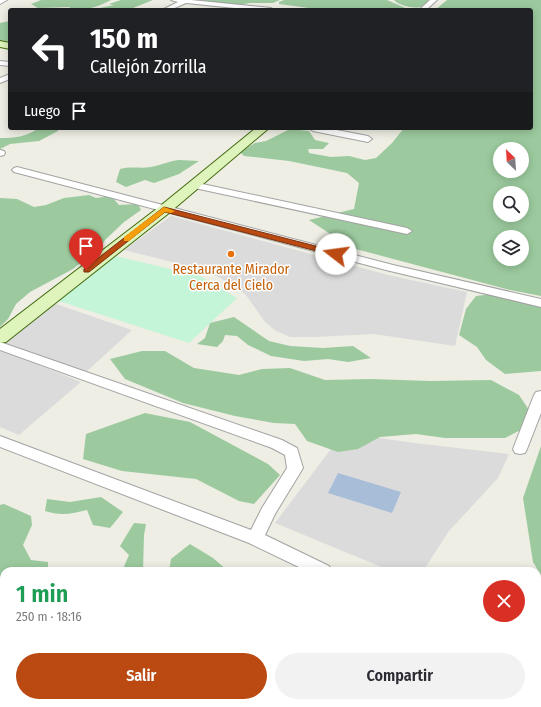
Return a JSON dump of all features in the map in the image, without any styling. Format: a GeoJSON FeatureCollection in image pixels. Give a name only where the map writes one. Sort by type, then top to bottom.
{"type":"FeatureCollection","features":[{"type":"Feature","properties":{"kind":"street"},"geometry":{"type":"LineString","coordinates":[[0,2],[4,0]]}},
{"type":"Feature","properties":{"kind":"street"},"geometry":{"type":"LineString","coordinates":[[174,0],[252,8]]}},
{"type":"Feature","properties":{"kind":"street"},"geometry":{"type":"LineString","coordinates":[[424,8],[434,0]]}},
{"type":"Feature","properties":{"kind":"street"},"geometry":{"type":"LineString","coordinates":[[170,8],[186,1]]}},
{"type":"Feature","properties":{"kind":"street"},"geometry":{"type":"LineString","coordinates":[[0,338],[164,210],[260,130]]}},
{"type":"Feature","properties":{"kind":"street"},"geometry":{"type":"LineString","coordinates":[[323,130],[368,139]]}},
{"type":"Feature","properties":{"kind":"street"},"geometry":{"type":"LineString","coordinates":[[17,170],[164,210],[428,278],[541,303]]}},
{"type":"Feature","properties":{"kind":"street"},"geometry":{"type":"LineString","coordinates":[[193,185],[407,231]]}},
{"type":"Feature","properties":{"kind":"street"},"geometry":{"type":"LineString","coordinates":[[0,346],[277,444],[292,452],[295,468],[268,512],[255,538]]}},
{"type":"Feature","properties":{"kind":"street"},"geometry":{"type":"LineString","coordinates":[[520,449],[541,395]]}},
{"type":"Feature","properties":{"kind":"street"},"geometry":{"type":"LineString","coordinates":[[0,441],[255,538],[315,567]]}},
{"type":"Feature","properties":{"kind":"shaded area"},"geometry":{"type":"Polygon","coordinates":[[[171,216],[388,275],[467,292],[455,346],[374,334],[290,337],[276,331],[265,322],[246,295],[221,278],[192,267],[124,250],[171,216]]]}},
{"type":"Feature","properties":{"kind":"shaded area"},"geometry":{"type":"Polygon","coordinates":[[[53,303],[132,330],[86,372],[5,343],[53,303]]]}},
{"type":"Feature","properties":{"kind":"shaded area"},"geometry":{"type":"Polygon","coordinates":[[[0,349],[81,382],[19,435],[0,427],[0,349]]]}},
{"type":"Feature","properties":{"kind":"shaded area"},"geometry":{"type":"Polygon","coordinates":[[[343,433],[509,454],[498,478],[449,531],[426,567],[381,567],[275,523],[343,433]]]}},
{"type":"Feature","properties":{"kind":"green space"},"geometry":{"type":"Polygon","coordinates":[[[41,0],[111,0],[91,8],[38,8],[31,4],[41,0]]]}},
{"type":"Feature","properties":{"kind":"green space"},"geometry":{"type":"Polygon","coordinates":[[[121,0],[153,0],[133,8],[100,8],[114,5],[109,4],[121,0]]]}},
{"type":"Feature","properties":{"kind":"green space"},"geometry":{"type":"Polygon","coordinates":[[[198,0],[280,0],[273,3],[249,3],[240,5],[198,0]]]}},
{"type":"Feature","properties":{"kind":"green space"},"geometry":{"type":"Polygon","coordinates":[[[284,0],[387,0],[405,8],[309,8],[279,4],[279,2],[284,0]]]}},
{"type":"Feature","properties":{"kind":"green space"},"geometry":{"type":"Polygon","coordinates":[[[394,0],[428,0],[428,2],[420,7],[410,7],[402,5],[394,0]]]}},
{"type":"Feature","properties":{"kind":"green space"},"geometry":{"type":"Polygon","coordinates":[[[447,0],[541,0],[541,296],[510,290],[352,248],[309,220],[354,209],[359,183],[347,173],[289,161],[244,156],[240,152],[255,143],[266,141],[288,130],[300,130],[309,131],[315,140],[329,143],[323,149],[308,149],[309,153],[331,157],[349,156],[365,160],[376,158],[392,143],[402,130],[533,130],[533,8],[437,8],[447,0]]]}},
{"type":"Feature","properties":{"kind":"green space"},"geometry":{"type":"Polygon","coordinates":[[[8,21],[8,42],[0,40],[0,23],[8,21]]]}},
{"type":"Feature","properties":{"kind":"green space"},"geometry":{"type":"Polygon","coordinates":[[[58,130],[39,141],[10,144],[0,149],[0,138],[25,135],[34,131],[58,130]]]}},
{"type":"Feature","properties":{"kind":"green space"},"geometry":{"type":"Polygon","coordinates":[[[179,160],[199,161],[179,174],[154,183],[145,180],[126,187],[116,182],[120,169],[151,167],[179,160]]]}},
{"type":"Feature","properties":{"kind":"green space"},"geometry":{"type":"Polygon","coordinates":[[[89,195],[96,198],[111,196],[119,205],[138,204],[141,210],[124,222],[105,240],[101,246],[73,269],[30,292],[16,304],[8,319],[0,327],[0,198],[17,199],[34,207],[46,205],[64,198],[89,195]]]}},
{"type":"Feature","properties":{"kind":"green space"},"geometry":{"type":"Polygon","coordinates":[[[111,255],[200,276],[237,298],[189,343],[56,300],[111,255]]]}},
{"type":"Feature","properties":{"kind":"green space"},"geometry":{"type":"Polygon","coordinates":[[[493,294],[541,307],[541,371],[505,374],[486,360],[477,347],[459,335],[466,309],[476,296],[493,294]]]}},
{"type":"Feature","properties":{"kind":"green space"},"geometry":{"type":"Polygon","coordinates":[[[234,317],[269,341],[290,346],[323,348],[353,346],[371,358],[348,362],[328,359],[304,361],[271,356],[248,345],[237,336],[225,335],[223,341],[217,347],[197,344],[205,338],[210,323],[234,317]]]}},
{"type":"Feature","properties":{"kind":"green space"},"geometry":{"type":"Polygon","coordinates":[[[142,351],[165,351],[194,368],[239,375],[262,369],[290,368],[325,380],[491,380],[519,395],[529,410],[532,424],[505,438],[445,438],[416,434],[380,437],[358,449],[338,452],[307,441],[295,424],[274,423],[235,416],[183,403],[125,379],[110,359],[142,351]]]}},
{"type":"Feature","properties":{"kind":"green space"},"geometry":{"type":"Polygon","coordinates":[[[145,413],[190,422],[268,464],[280,475],[254,504],[239,501],[196,479],[122,471],[83,459],[86,434],[145,413]]]}},
{"type":"Feature","properties":{"kind":"green space"},"geometry":{"type":"Polygon","coordinates":[[[541,446],[541,567],[536,567],[533,562],[523,498],[541,446]]]}},
{"type":"Feature","properties":{"kind":"green space"},"geometry":{"type":"Polygon","coordinates":[[[101,497],[123,512],[110,528],[93,525],[87,510],[66,514],[56,514],[45,511],[47,499],[70,502],[101,497]]]}},
{"type":"Feature","properties":{"kind":"green space"},"geometry":{"type":"Polygon","coordinates":[[[4,504],[31,516],[32,525],[23,545],[31,560],[48,562],[48,567],[0,567],[0,505],[4,504]]]}},
{"type":"Feature","properties":{"kind":"green space"},"geometry":{"type":"Polygon","coordinates":[[[134,523],[146,524],[144,535],[143,567],[124,567],[129,555],[120,546],[134,523]]]}},
{"type":"Feature","properties":{"kind":"green space"},"geometry":{"type":"Polygon","coordinates":[[[190,544],[213,558],[223,567],[170,567],[171,559],[190,544]]]}},
{"type":"Feature","properties":{"kind":"water"},"geometry":{"type":"Polygon","coordinates":[[[338,473],[401,492],[392,513],[328,493],[338,473]]]}},
{"type":"Feature","properties":{"kind":"slow traffic"},"geometry":{"type":"LineString","coordinates":[[126,239],[164,210],[171,211]]}},
{"type":"Feature","properties":{"kind":"place","name":"Restaurante Mirador Cerca del Cielo"},"geometry":{"type":"Point","coordinates":[231,254]}},
{"type":"Feature","properties":{"kind":"route"},"geometry":{"type":"LineString","coordinates":[[86,270],[164,210],[236,227],[336,254]]}}]}
